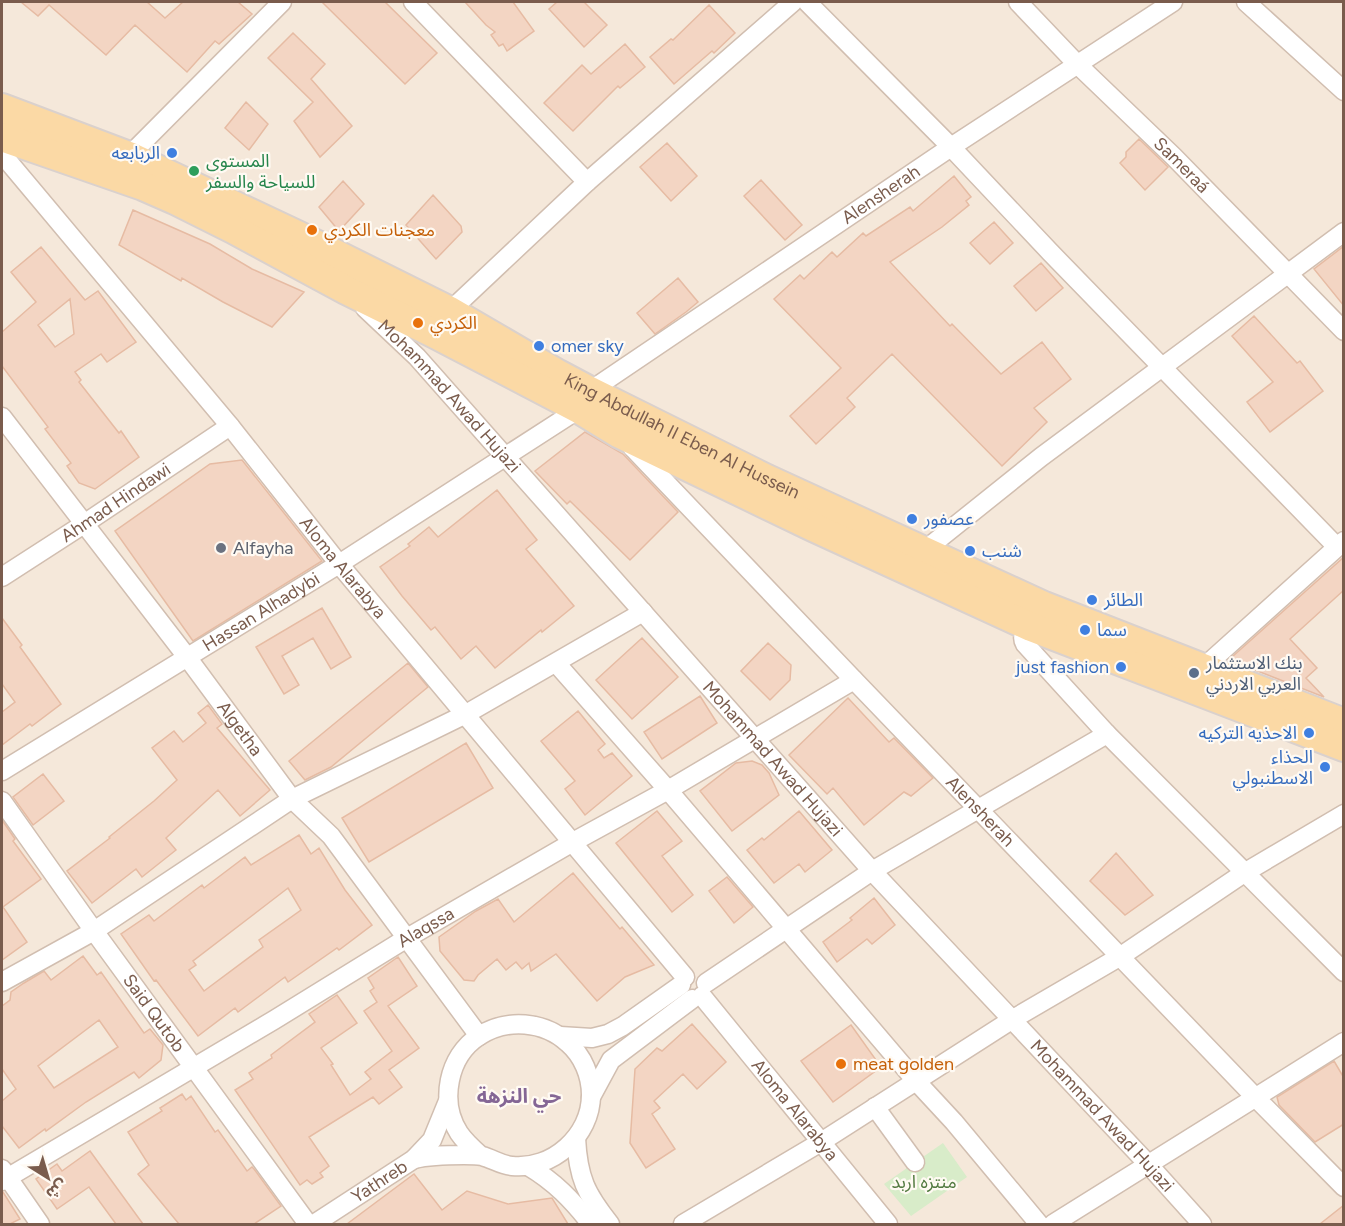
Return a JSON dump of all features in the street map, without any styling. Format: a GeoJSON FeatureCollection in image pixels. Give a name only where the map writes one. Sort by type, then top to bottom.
{"type":"FeatureCollection","features":[{"type":"Feature","properties":{"kind":"main road","name":"King Abdullah II Eben Al Hussein"},"geometry":{"type":"LineString","coordinates":[[2,108],[129,156],[450,310],[558,374],[620,434],[813,527],[1030,627],[1344,723]]}},
{"type":"Feature","properties":{"kind":"main road","name":"King Abdullah II Eben Al Hussein"},"geometry":{"type":"LineString","coordinates":[[2,137],[153,191],[233,229],[346,290],[433,333],[924,550],[1344,747]]}},
{"type":"Feature","properties":{"kind":"street"},"geometry":{"type":"LineString","coordinates":[[129,156],[282,2]]}},
{"type":"Feature","properties":{"kind":"street"},"geometry":{"type":"LineString","coordinates":[[413,2],[587,182]]}},
{"type":"Feature","properties":{"kind":"street"},"geometry":{"type":"LineString","coordinates":[[417,357],[450,310],[587,182],[793,2]]}},
{"type":"Feature","properties":{"kind":"street"},"geometry":{"type":"LineString","coordinates":[[807,2],[951,147],[1161,368],[1340,544],[1196,677]]}},
{"type":"Feature","properties":{"kind":"street","name":"Sameraá"},"geometry":{"type":"LineString","coordinates":[[1018,2],[1344,331]]}},
{"type":"Feature","properties":{"kind":"street","name":"Alensherah"},"geometry":{"type":"LineString","coordinates":[[584,400],[951,147],[1173,2]]}},
{"type":"Feature","properties":{"kind":"street"},"geometry":{"type":"LineString","coordinates":[[1246,2],[1344,91]]}},
{"type":"Feature","properties":{"kind":"street","name":"Aloma Alarabya"},"geometry":{"type":"LineString","coordinates":[[2,154],[230,426],[339,564],[573,842],[888,1224]]}},
{"type":"Feature","properties":{"kind":"street"},"geometry":{"type":"LineString","coordinates":[[924,550],[1041,457],[1344,232]]}},
{"type":"Feature","properties":{"kind":"street","name":"Mohammad Awad Hujazi"},"geometry":{"type":"LineString","coordinates":[[346,290],[417,357],[872,871],[1202,1224]]}},
{"type":"Feature","properties":{"kind":"street","name":"Hassan Alhadybi"},"geometry":{"type":"LineString","coordinates":[[2,771],[339,564],[505,456],[584,400]]}},
{"type":"Feature","properties":{"kind":"street","name":"Algetha"},"geometry":{"type":"LineString","coordinates":[[2,417],[188,657],[292,799],[331,836],[479,1036]]}},
{"type":"Feature","properties":{"kind":"street","name":"Ahmad Hindawi"},"geometry":{"type":"LineString","coordinates":[[2,577],[230,426]]}},
{"type":"Feature","properties":{"kind":"street","name":"Alensherah"},"geometry":{"type":"LineString","coordinates":[[620,434],[978,809],[1344,1187]]}},
{"type":"Feature","properties":{"kind":"street"},"geometry":{"type":"LineString","coordinates":[[2,981],[94,931],[292,799],[466,714],[643,612]]}},
{"type":"Feature","properties":{"kind":"street"},"geometry":{"type":"LineString","coordinates":[[1030,627],[1024,633],[1025,644],[1107,734],[1344,972]]}},
{"type":"Feature","properties":{"kind":"street"},"geometry":{"type":"LineString","coordinates":[[556,663],[668,790],[916,1081],[954,1122],[1039,1224]]}},
{"type":"Feature","properties":{"kind":"street","name":"Alaqssa"},"geometry":{"type":"LineString","coordinates":[[4,1175],[194,1068],[406,938],[668,790],[854,680]]}},
{"type":"Feature","properties":{"kind":"street"},"geometry":{"type":"LineString","coordinates":[[560,1036],[592,1038],[608,1034],[693,988],[872,871],[1107,734]]}},
{"type":"Feature","properties":{"kind":"street","name":"Said Qutob"},"geometry":{"type":"LineString","coordinates":[[2,801],[308,1224]]}},
{"type":"Feature","properties":{"kind":"street"},"geometry":{"type":"LineString","coordinates":[[683,1224],[821,1142],[1012,1019],[1121,956],[1244,873],[1344,814]]}},
{"type":"Feature","properties":{"kind":"street"},"geometry":{"type":"LineString","coordinates":[[591,1097],[611,1060],[693,988]]}},
{"type":"Feature","properties":{"kind":"street"},"geometry":{"type":"LineString","coordinates":[[506,1025],[534,1025],[560,1036],[574,1048],[584,1062],[590,1079],[591,1097],[584,1126],[563,1152],[546,1161],[528,1166],[512,1166],[496,1163],[482,1156],[468,1145],[458,1132],[448,1101],[449,1082],[455,1064],[465,1048],[479,1036],[506,1025]]}},
{"type":"Feature","properties":{"kind":"street"},"geometry":{"type":"LineString","coordinates":[[1053,1224],[1344,1042]]}},
{"type":"Feature","properties":{"kind":"street"},"geometry":{"type":"LineString","coordinates":[[414,1158],[432,1140],[448,1101]]}},
{"type":"Feature","properties":{"kind":"street"},"geometry":{"type":"LineString","coordinates":[[875,1107],[915,1162]]}},
{"type":"Feature","properties":{"kind":"street"},"geometry":{"type":"LineString","coordinates":[[576,1138],[577,1156],[583,1182],[596,1206],[610,1224]]}},
{"type":"Feature","properties":{"kind":"street"},"geometry":{"type":"LineString","coordinates":[[414,1158],[431,1155],[482,1156]]}},
{"type":"Feature","properties":{"kind":"street","name":"Yathreb"},"geometry":{"type":"LineString","coordinates":[[314,1224],[414,1158]]}},
{"type":"Feature","properties":{"kind":"street"},"geometry":{"type":"LineString","coordinates":[[528,1166],[558,1187],[591,1224]]}},
{"type":"Feature","properties":{"kind":"street"},"geometry":{"type":"LineString","coordinates":[[4,1175],[40,1224]]}},
{"type":"Feature","properties":{"kind":"shaded area"},"geometry":{"type":"Polygon","coordinates":[[[2,2],[1343,2],[1343,1224],[2,1224],[2,2]]]}},
{"type":"Feature","properties":{"kind":"green space","name":"منتزه اربد"},"geometry":{"type":"Polygon","coordinates":[[[943,1143],[967,1177],[911,1216],[884,1184],[943,1143]]]}},
{"type":"Feature","properties":{"kind":"building"},"geometry":{"type":"Polygon","coordinates":[[[21,2],[147,2],[165,18],[183,2],[238,2],[252,14],[219,44],[215,41],[187,72],[135,25],[106,55],[49,5],[38,16],[21,2]]]}},
{"type":"Feature","properties":{"kind":"building"},"geometry":{"type":"Polygon","coordinates":[[[322,2],[385,2],[437,53],[405,84],[322,2]]]}},
{"type":"Feature","properties":{"kind":"building"},"geometry":{"type":"Polygon","coordinates":[[[465,2],[513,2],[534,31],[507,51],[503,44],[499,46],[491,35],[495,32],[465,2]]]}},
{"type":"Feature","properties":{"kind":"building"},"geometry":{"type":"Polygon","coordinates":[[[557,2],[584,2],[607,25],[584,47],[549,9],[557,2]]]}},
{"type":"Feature","properties":{"kind":"building"},"geometry":{"type":"Polygon","coordinates":[[[709,5],[735,33],[714,53],[712,51],[674,84],[650,57],[671,39],[673,40],[709,5]]]}},
{"type":"Feature","properties":{"kind":"building"},"geometry":{"type":"Polygon","coordinates":[[[293,33],[325,64],[311,79],[352,126],[320,157],[294,121],[313,102],[268,58],[293,33]]]}},
{"type":"Feature","properties":{"kind":"building"},"geometry":{"type":"Polygon","coordinates":[[[625,44],[645,67],[620,88],[618,86],[573,131],[544,103],[582,65],[591,74],[625,44]]]}},
{"type":"Feature","properties":{"kind":"building"},"geometry":{"type":"Polygon","coordinates":[[[246,102],[268,124],[249,150],[225,128],[246,102]]]}},
{"type":"Feature","properties":{"kind":"building"},"geometry":{"type":"Polygon","coordinates":[[[1139,139],[1168,167],[1145,190],[1120,163],[1126,157],[1126,152],[1139,139]]]}},
{"type":"Feature","properties":{"kind":"building"},"geometry":{"type":"Polygon","coordinates":[[[667,143],[697,176],[671,201],[640,167],[667,143]]]}},
{"type":"Feature","properties":{"kind":"building"},"geometry":{"type":"Polygon","coordinates":[[[954,176],[971,197],[966,201],[969,205],[942,227],[890,262],[950,326],[952,324],[1001,374],[1042,342],[1071,379],[1034,408],[1047,422],[1002,466],[892,354],[847,398],[855,407],[816,444],[790,416],[841,368],[774,299],[800,275],[804,279],[832,252],[837,257],[863,233],[866,236],[910,207],[913,211],[954,176]]]}},
{"type":"Feature","properties":{"kind":"building"},"geometry":{"type":"Polygon","coordinates":[[[761,180],[802,225],[785,240],[744,196],[761,180]]]}},
{"type":"Feature","properties":{"kind":"building"},"geometry":{"type":"Polygon","coordinates":[[[343,181],[364,204],[339,231],[319,207],[343,181]]]}},
{"type":"Feature","properties":{"kind":"building"},"geometry":{"type":"Polygon","coordinates":[[[433,195],[461,226],[462,232],[436,259],[406,225],[433,195]]]}},
{"type":"Feature","properties":{"kind":"building"},"geometry":{"type":"Polygon","coordinates":[[[133,210],[210,244],[252,269],[304,292],[272,327],[182,278],[181,281],[119,245],[133,210]]]}},
{"type":"Feature","properties":{"kind":"building"},"geometry":{"type":"Polygon","coordinates":[[[994,222],[1013,243],[990,264],[970,243],[994,222]]]}},
{"type":"Feature","properties":{"kind":"building"},"geometry":{"type":"Polygon","coordinates":[[[1344,246],[1344,306],[1314,269],[1344,246]]]}},
{"type":"Feature","properties":{"kind":"building"},"geometry":{"type":"Polygon","coordinates":[[[41,247],[85,300],[98,291],[136,342],[107,362],[101,354],[75,372],[81,380],[79,382],[119,433],[121,431],[139,457],[95,489],[79,483],[67,466],[71,463],[45,429],[48,427],[2,366],[2,332],[36,302],[11,272],[41,247]],[[70,299],[38,325],[55,347],[74,334],[70,299]]]}},
{"type":"Feature","properties":{"kind":"building"},"geometry":{"type":"Polygon","coordinates":[[[1041,263],[1063,288],[1036,311],[1014,286],[1041,263]]]}},
{"type":"Feature","properties":{"kind":"building"},"geometry":{"type":"Polygon","coordinates":[[[678,278],[698,302],[655,334],[637,313],[678,278]]]}},
{"type":"Feature","properties":{"kind":"building"},"geometry":{"type":"Polygon","coordinates":[[[1254,316],[1297,363],[1300,361],[1323,391],[1270,432],[1247,402],[1273,382],[1232,336],[1254,316]]]}},
{"type":"Feature","properties":{"kind":"building"},"geometry":{"type":"Polygon","coordinates":[[[585,432],[623,454],[678,512],[630,560],[570,501],[567,504],[535,471],[585,432]]]}},
{"type":"Feature","properties":{"kind":"building","name":"Alfayha"},"geometry":{"type":"Polygon","coordinates":[[[242,460],[322,561],[193,641],[115,531],[210,464],[242,460]]]}},
{"type":"Feature","properties":{"kind":"building"},"geometry":{"type":"Polygon","coordinates":[[[497,490],[537,540],[526,549],[574,606],[495,668],[476,646],[461,659],[435,627],[431,630],[380,567],[410,546],[408,544],[429,527],[438,537],[497,490]]]}},
{"type":"Feature","properties":{"kind":"building"},"geometry":{"type":"Polygon","coordinates":[[[1344,557],[1344,590],[1290,639],[1317,668],[1306,678],[1324,697],[1232,661],[1232,657],[1344,557]]]}},
{"type":"Feature","properties":{"kind":"building"},"geometry":{"type":"Polygon","coordinates":[[[322,608],[351,657],[331,669],[313,638],[282,656],[299,685],[284,694],[256,647],[322,608]]]}},
{"type":"Feature","properties":{"kind":"building"},"geometry":{"type":"Polygon","coordinates":[[[2,618],[61,704],[2,745],[2,712],[15,702],[2,684],[2,618]]]}},
{"type":"Feature","properties":{"kind":"building"},"geometry":{"type":"Polygon","coordinates":[[[642,638],[678,677],[632,719],[596,680],[642,638]]]}},
{"type":"Feature","properties":{"kind":"building"},"geometry":{"type":"Polygon","coordinates":[[[768,643],[791,665],[790,680],[770,700],[741,671],[768,643]]]}},
{"type":"Feature","properties":{"kind":"building"},"geometry":{"type":"Polygon","coordinates":[[[408,663],[428,687],[331,767],[305,780],[289,761],[408,663]]]}},
{"type":"Feature","properties":{"kind":"building"},"geometry":{"type":"Polygon","coordinates":[[[700,696],[717,723],[662,759],[644,732],[700,696]]]}},
{"type":"Feature","properties":{"kind":"building"},"geometry":{"type":"Polygon","coordinates":[[[848,698],[889,742],[894,738],[933,778],[911,796],[904,792],[864,825],[833,788],[827,794],[789,755],[848,698]]]}},
{"type":"Feature","properties":{"kind":"building"},"geometry":{"type":"Polygon","coordinates":[[[208,705],[222,724],[217,728],[270,790],[240,816],[218,790],[166,838],[176,850],[142,877],[136,869],[92,903],[67,871],[110,838],[177,780],[152,748],[174,731],[183,742],[206,723],[198,713],[208,705]]]}},
{"type":"Feature","properties":{"kind":"building"},"geometry":{"type":"Polygon","coordinates":[[[578,711],[605,744],[598,750],[604,758],[612,753],[632,776],[585,815],[565,789],[575,781],[541,741],[578,711]]]}},
{"type":"Feature","properties":{"kind":"building"},"geometry":{"type":"Polygon","coordinates":[[[466,743],[493,788],[369,862],[342,818],[466,743]]]}},
{"type":"Feature","properties":{"kind":"building"},"geometry":{"type":"Polygon","coordinates":[[[752,761],[762,765],[769,773],[779,795],[732,831],[700,791],[736,763],[752,761]]]}},
{"type":"Feature","properties":{"kind":"building"},"geometry":{"type":"Polygon","coordinates":[[[43,774],[64,801],[33,825],[13,797],[43,774]]]}},
{"type":"Feature","properties":{"kind":"building"},"geometry":{"type":"Polygon","coordinates":[[[657,811],[682,841],[662,856],[693,895],[672,912],[616,843],[657,811]]]}},
{"type":"Feature","properties":{"kind":"building"},"geometry":{"type":"Polygon","coordinates":[[[799,811],[832,850],[805,872],[799,864],[774,883],[747,850],[762,838],[764,840],[799,811]]]}},
{"type":"Feature","properties":{"kind":"building"},"geometry":{"type":"Polygon","coordinates":[[[2,820],[15,839],[13,841],[41,879],[3,907],[27,942],[2,960],[2,820]]]}},
{"type":"Feature","properties":{"kind":"building"},"geometry":{"type":"Polygon","coordinates":[[[299,835],[311,854],[319,848],[345,890],[372,925],[339,950],[337,948],[288,982],[285,977],[238,1012],[235,1008],[198,1036],[156,980],[154,981],[121,934],[149,915],[154,921],[202,885],[204,888],[245,857],[251,865],[299,835]],[[288,888],[193,961],[196,965],[189,970],[204,991],[263,947],[259,940],[301,910],[288,888]]]}},
{"type":"Feature","properties":{"kind":"building"},"geometry":{"type":"Polygon","coordinates":[[[1116,853],[1153,895],[1125,915],[1090,881],[1116,853]]]}},
{"type":"Feature","properties":{"kind":"building"},"geometry":{"type":"Polygon","coordinates":[[[573,873],[654,965],[625,977],[597,1001],[556,954],[531,971],[529,963],[522,969],[516,962],[506,970],[497,959],[474,981],[464,980],[440,951],[439,937],[476,911],[498,899],[514,922],[573,873]]]}},
{"type":"Feature","properties":{"kind":"building"},"geometry":{"type":"Polygon","coordinates":[[[727,877],[753,907],[734,923],[709,891],[727,877]]]}},
{"type":"Feature","properties":{"kind":"building"},"geometry":{"type":"Polygon","coordinates":[[[874,898],[895,925],[872,944],[867,939],[837,962],[823,942],[852,920],[850,918],[874,898]]]}},
{"type":"Feature","properties":{"kind":"building"},"geometry":{"type":"Polygon","coordinates":[[[83,956],[97,975],[101,972],[144,1033],[150,1029],[163,1045],[161,1060],[139,1078],[134,1072],[19,1148],[2,1126],[2,1101],[16,1089],[2,1069],[2,1006],[10,1000],[11,992],[44,971],[51,980],[83,956]],[[99,1020],[38,1066],[54,1088],[118,1047],[99,1020]]]}},
{"type":"Feature","properties":{"kind":"building"},"geometry":{"type":"Polygon","coordinates":[[[398,957],[417,986],[388,1006],[419,1048],[389,1070],[402,1087],[379,1104],[373,1097],[309,1137],[329,1166],[320,1173],[323,1177],[312,1184],[307,1180],[300,1185],[235,1090],[253,1079],[249,1073],[272,1058],[271,1055],[315,1022],[309,1014],[337,995],[357,1023],[321,1048],[333,1064],[331,1065],[350,1095],[371,1079],[365,1072],[392,1051],[364,1011],[377,1002],[370,991],[374,988],[368,978],[398,957]]]}},
{"type":"Feature","properties":{"kind":"building"},"geometry":{"type":"Polygon","coordinates":[[[692,1024],[726,1062],[697,1089],[683,1074],[654,1101],[660,1108],[652,1114],[675,1149],[646,1168],[630,1143],[635,1069],[657,1048],[662,1051],[692,1024]]]}},
{"type":"Feature","properties":{"kind":"building","name":"meat golden"},"geometry":{"type":"Polygon","coordinates":[[[851,1025],[881,1067],[833,1102],[801,1061],[851,1025]]]}},
{"type":"Feature","properties":{"kind":"building"},"geometry":{"type":"Polygon","coordinates":[[[1334,1061],[1344,1078],[1344,1124],[1315,1142],[1279,1105],[1277,1097],[1334,1061]]]}},
{"type":"Feature","properties":{"kind":"building"},"geometry":{"type":"Polygon","coordinates":[[[182,1094],[186,1100],[191,1096],[215,1132],[218,1130],[247,1171],[252,1167],[254,1169],[281,1206],[254,1224],[179,1224],[138,1174],[149,1165],[128,1132],[162,1111],[160,1108],[182,1094]]]}},
{"type":"Feature","properties":{"kind":"building"},"geometry":{"type":"Polygon","coordinates":[[[90,1151],[143,1224],[116,1224],[89,1187],[57,1209],[36,1179],[57,1164],[62,1171],[90,1151]]]}},
{"type":"Feature","properties":{"kind":"building"},"geometry":{"type":"Polygon","coordinates":[[[414,1174],[442,1210],[467,1191],[508,1204],[552,1198],[568,1224],[347,1224],[414,1174]]]}},
{"type":"Feature","properties":{"kind":"building"},"geometry":{"type":"Polygon","coordinates":[[[2,1192],[20,1219],[10,1224],[2,1224],[2,1192]]]}},
{"type":"Feature","properties":{"kind":"building"},"geometry":{"type":"Polygon","coordinates":[[[1344,1205],[1344,1224],[1320,1224],[1344,1205]]]}},
{"type":"Feature","properties":{"kind":"place","name":"الربابعه"},"geometry":{"type":"Point","coordinates":[172,153]}},
{"type":"Feature","properties":{"kind":"place","name":"المستوى للسياحة والسفر"},"geometry":{"type":"Point","coordinates":[194,171]}},
{"type":"Feature","properties":{"kind":"place","name":"معجنات الكردي"},"geometry":{"type":"Point","coordinates":[312,230]}},
{"type":"Feature","properties":{"kind":"place","name":"الكردي"},"geometry":{"type":"Point","coordinates":[418,323]}},
{"type":"Feature","properties":{"kind":"place","name":"omer sky"},"geometry":{"type":"Point","coordinates":[539,346]}},
{"type":"Feature","properties":{"kind":"place","name":"عصفور"},"geometry":{"type":"Point","coordinates":[912,519]}},
{"type":"Feature","properties":{"kind":"place","name":"Alfayha"},"geometry":{"type":"Point","coordinates":[221,548]}},
{"type":"Feature","properties":{"kind":"place","name":"شنب"},"geometry":{"type":"Point","coordinates":[970,551]}},
{"type":"Feature","properties":{"kind":"place","name":"الطائر"},"geometry":{"type":"Point","coordinates":[1092,600]}},
{"type":"Feature","properties":{"kind":"place","name":"سما"},"geometry":{"type":"Point","coordinates":[1085,630]}},
{"type":"Feature","properties":{"kind":"place","name":"just fashion"},"geometry":{"type":"Point","coordinates":[1121,667]}},
{"type":"Feature","properties":{"kind":"place","name":"بنك الاستثمار العربي الاردني"},"geometry":{"type":"Point","coordinates":[1194,673]}},
{"type":"Feature","properties":{"kind":"place","name":"الاحذيه التركيه"},"geometry":{"type":"Point","coordinates":[1309,733]}},
{"type":"Feature","properties":{"kind":"place","name":"الحذاء الاسطنبولي"},"geometry":{"type":"Point","coordinates":[1325,767]}},
{"type":"Feature","properties":{"kind":"place","name":"meat golden"},"geometry":{"type":"Point","coordinates":[841,1064]}},
{"type":"Feature","properties":{"kind":"district","name":"حي النزهة"},"geometry":{"type":"Point","coordinates":[519,1096]}}]}
